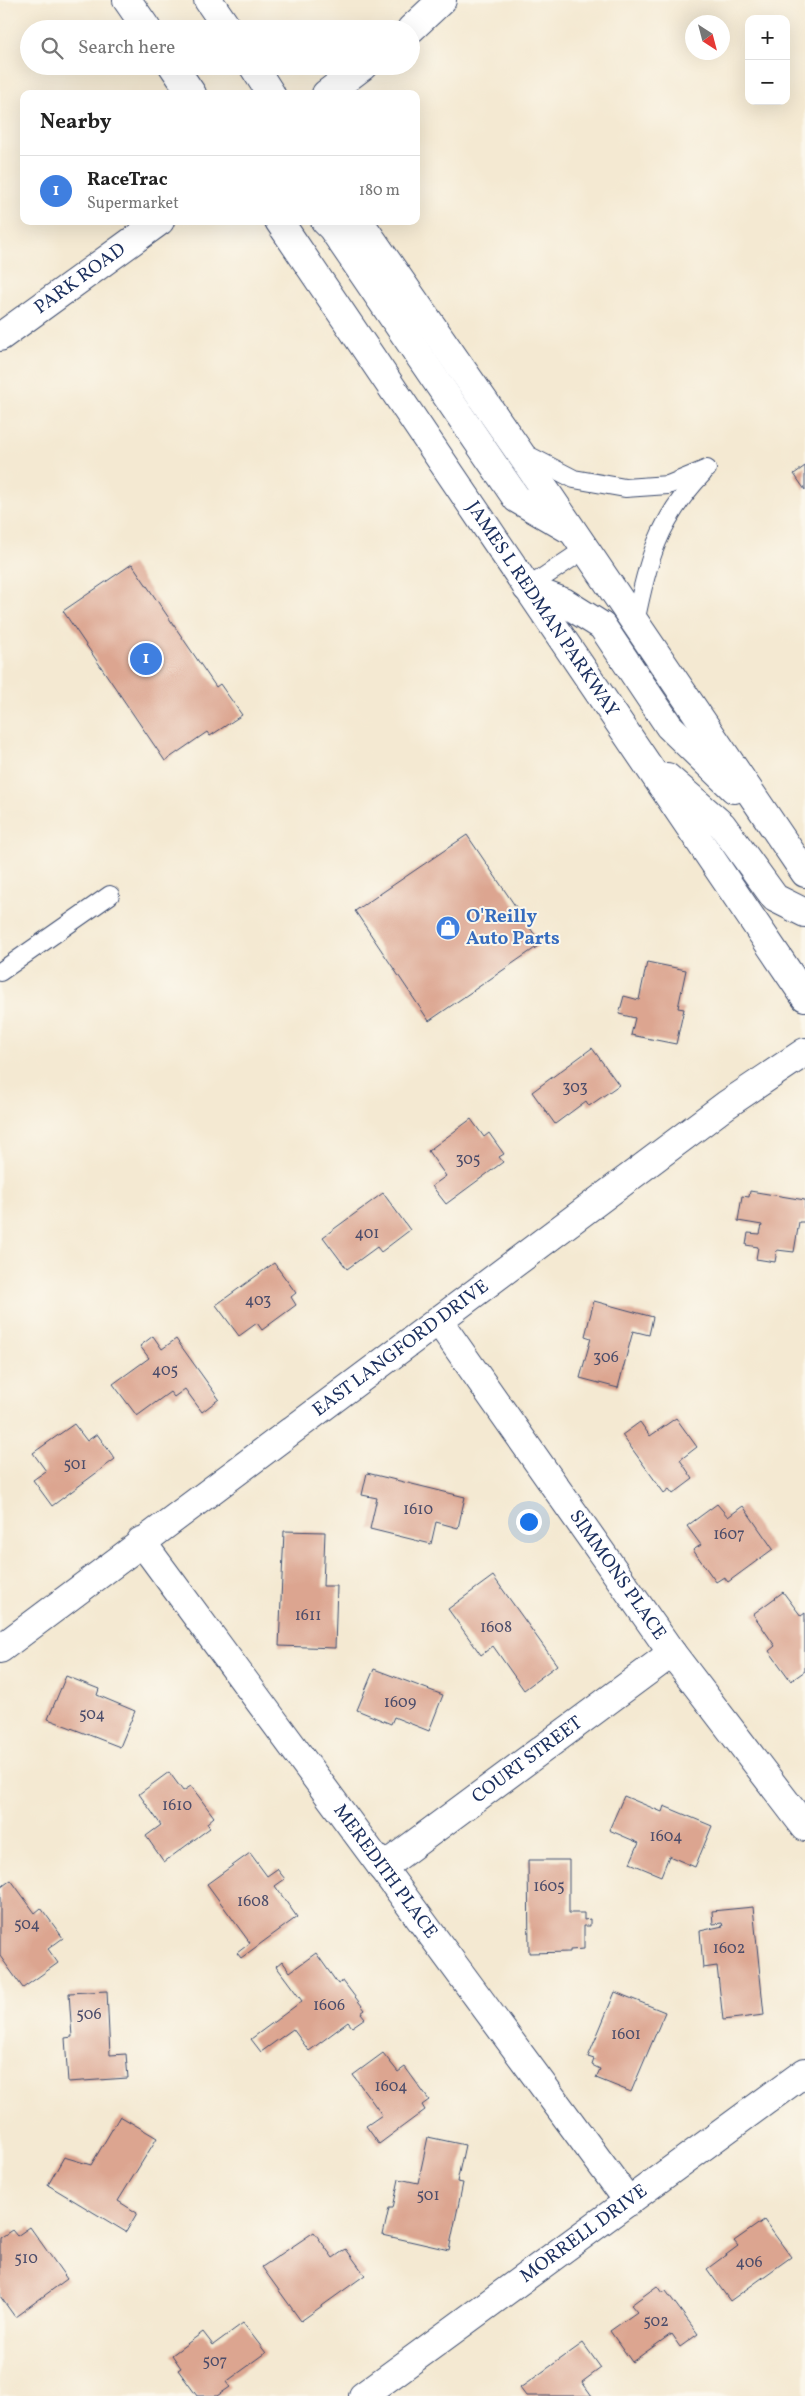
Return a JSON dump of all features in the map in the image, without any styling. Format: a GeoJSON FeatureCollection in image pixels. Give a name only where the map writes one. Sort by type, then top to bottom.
{"type":"FeatureCollection","features":[{"type":"Feature","properties":{"kind":"street"},"geometry":{"type":"LineString","coordinates":[[127,0],[141,20]]}},
{"type":"Feature","properties":{"kind":"street"},"geometry":{"type":"LineString","coordinates":[[208,0],[222,20]]}},
{"type":"Feature","properties":{"kind":"street"},"geometry":{"type":"LineString","coordinates":[[420,21],[442,0]]}},
{"type":"Feature","properties":{"kind":"street"},"geometry":{"type":"LineString","coordinates":[[179,75],[189,90]]}},
{"type":"Feature","properties":{"kind":"street"},"geometry":{"type":"LineString","coordinates":[[259,75],[268,90]]}},
{"type":"Feature","properties":{"kind":"street"},"geometry":{"type":"LineString","coordinates":[[331,90],[351,75]]}},
{"type":"Feature","properties":{"kind":"street","name":"PARK ROAD"},"geometry":{"type":"LineString","coordinates":[[0,337],[154,225]]}},
{"type":"Feature","properties":{"kind":"street","name":"JAMES L REDMAN PARKWAY"},"geometry":{"type":"LineString","coordinates":[[283,225],[805,997]]}},
{"type":"Feature","properties":{"kind":"street"},"geometry":{"type":"LineString","coordinates":[[329,225],[517,499],[579,540]]}},
{"type":"Feature","properties":{"kind":"street"},"geometry":{"type":"LineString","coordinates":[[362,225],[518,450],[805,873]]}},
{"type":"Feature","properties":{"kind":"street"},"geometry":{"type":"LineString","coordinates":[[527,588],[564,602],[602,626],[669,726],[775,829]]}},
{"type":"Feature","properties":{"kind":"street"},"geometry":{"type":"LineString","coordinates":[[638,751],[722,825],[775,898],[801,913],[805,913]]}},
{"type":"Feature","properties":{"kind":"street","name":"EAST LANGFORD DRIVE"},"geometry":{"type":"LineString","coordinates":[[0,1649],[141,1541],[726,1105],[805,1052]]}},
{"type":"Feature","properties":{"kind":"street","name":"SIMMONS PLACE"},"geometry":{"type":"LineString","coordinates":[[438,1320],[672,1653],[805,1827]]}},
{"type":"Feature","properties":{"kind":"street","name":"MEREDITH PLACE"},"geometry":{"type":"LineString","coordinates":[[141,1541],[629,2202]]}},
{"type":"Feature","properties":{"kind":"street","name":"COURT STREET"},"geometry":{"type":"LineString","coordinates":[[382,1868],[672,1653]]}},
{"type":"Feature","properties":{"kind":"street","name":"MORRELL DRIVE"},"geometry":{"type":"LineString","coordinates":[[362,2396],[805,2072]]}},
{"type":"Feature","properties":{"kind":"lane"},"geometry":{"type":"LineString","coordinates":[[518,450],[574,479],[625,488],[668,485],[706,470],[688,489],[660,530],[645,572],[635,624]]}},
{"type":"Feature","properties":{"kind":"lane"},"geometry":{"type":"LineString","coordinates":[[527,588],[579,540]]}},
{"type":"Feature","properties":{"kind":"lane"},"geometry":{"type":"LineString","coordinates":[[0,972],[110,895]]}},
{"type":"Feature","properties":{"kind":"building"},"geometry":{"type":"Polygon","coordinates":[[[805,466],[805,490],[794,474],[805,466]]]}},
{"type":"Feature","properties":{"kind":"building"},"geometry":{"type":"Polygon","coordinates":[[[132,564],[216,687],[220,684],[242,715],[210,736],[207,732],[165,761],[63,611],[132,564]]]}},
{"type":"Feature","properties":{"kind":"building","name":"O'Reilly Auto Parts"},"geometry":{"type":"Polygon","coordinates":[[[467,835],[541,944],[429,1021],[355,911],[467,835]]]}},
{"type":"Feature","properties":{"kind":"building"},"geometry":{"type":"Polygon","coordinates":[[[647,962],[686,970],[678,1008],[684,1009],[676,1044],[631,1035],[635,1018],[619,1014],[624,996],[639,1000],[647,962]]]}},
{"type":"Feature","properties":{"kind":"building"},"geometry":{"type":"Polygon","coordinates":[[[592,1048],[619,1085],[589,1106],[586,1101],[555,1124],[532,1092],[592,1048]]]}},
{"type":"Feature","properties":{"kind":"building"},"geometry":{"type":"Polygon","coordinates":[[[471,1119],[484,1137],[489,1133],[504,1154],[499,1157],[503,1162],[446,1204],[432,1186],[446,1176],[428,1151],[471,1119]]]}},
{"type":"Feature","properties":{"kind":"building"},"geometry":{"type":"Polygon","coordinates":[[[750,1191],[805,1200],[805,1222],[799,1222],[794,1252],[777,1250],[775,1262],[756,1259],[758,1247],[746,1245],[748,1233],[760,1234],[762,1225],[738,1221],[742,1196],[749,1197],[750,1191]]]}},
{"type":"Feature","properties":{"kind":"building"},"geometry":{"type":"Polygon","coordinates":[[[383,1193],[410,1230],[381,1252],[377,1247],[347,1269],[323,1237],[383,1193]]]}},
{"type":"Feature","properties":{"kind":"building"},"geometry":{"type":"Polygon","coordinates":[[[274,1263],[296,1293],[291,1297],[296,1305],[262,1330],[257,1323],[239,1336],[216,1305],[274,1263]]]}},
{"type":"Feature","properties":{"kind":"building"},"geometry":{"type":"Polygon","coordinates":[[[594,1301],[653,1317],[649,1335],[633,1331],[618,1388],[580,1378],[591,1338],[585,1336],[594,1301]]]}},
{"type":"Feature","properties":{"kind":"building"},"geometry":{"type":"Polygon","coordinates":[[[153,1336],[162,1349],[176,1339],[219,1399],[202,1412],[185,1389],[174,1397],[170,1392],[137,1416],[113,1384],[149,1358],[140,1346],[153,1336]]]}},
{"type":"Feature","properties":{"kind":"building"},"geometry":{"type":"Polygon","coordinates":[[[676,1418],[697,1447],[680,1460],[693,1479],[673,1494],[669,1489],[664,1493],[622,1435],[640,1422],[650,1436],[676,1418]]]}},
{"type":"Feature","properties":{"kind":"building"},"geometry":{"type":"Polygon","coordinates":[[[74,1424],[87,1441],[97,1434],[115,1459],[52,1506],[33,1480],[46,1471],[33,1453],[74,1424]]]}},
{"type":"Feature","properties":{"kind":"building"},"geometry":{"type":"Polygon","coordinates":[[[367,1473],[465,1497],[458,1528],[436,1522],[431,1544],[370,1529],[377,1498],[362,1495],[367,1473]]]}},
{"type":"Feature","properties":{"kind":"building"},"geometry":{"type":"Polygon","coordinates":[[[717,1504],[728,1517],[743,1506],[773,1549],[728,1582],[724,1577],[716,1582],[693,1550],[701,1545],[687,1526],[717,1504]]]}},
{"type":"Feature","properties":{"kind":"building"},"geometry":{"type":"Polygon","coordinates":[[[284,1531],[325,1532],[323,1586],[337,1586],[335,1648],[279,1646],[284,1531]]]}},
{"type":"Feature","properties":{"kind":"building"},"geometry":{"type":"Polygon","coordinates":[[[493,1576],[557,1665],[524,1690],[493,1646],[481,1655],[448,1609],[493,1576]]]}},
{"type":"Feature","properties":{"kind":"building"},"geometry":{"type":"Polygon","coordinates":[[[783,1592],[801,1616],[805,1613],[805,1671],[791,1681],[769,1651],[775,1646],[753,1614],[783,1592]]]}},
{"type":"Feature","properties":{"kind":"building"},"geometry":{"type":"Polygon","coordinates":[[[374,1669],[443,1695],[429,1731],[394,1717],[391,1724],[357,1710],[374,1669]]]}},
{"type":"Feature","properties":{"kind":"building"},"geometry":{"type":"Polygon","coordinates":[[[66,1676],[99,1689],[97,1695],[135,1711],[120,1747],[48,1719],[66,1676]]]}},
{"type":"Feature","properties":{"kind":"building"},"geometry":{"type":"Polygon","coordinates":[[[169,1772],[183,1791],[191,1786],[214,1817],[207,1823],[210,1828],[164,1862],[146,1836],[161,1825],[139,1794],[169,1772]]]}},
{"type":"Feature","properties":{"kind":"building"},"geometry":{"type":"Polygon","coordinates":[[[624,1796],[662,1812],[664,1806],[712,1826],[695,1867],[669,1856],[661,1876],[630,1863],[639,1843],[609,1830],[624,1796]]]}},
{"type":"Feature","properties":{"kind":"building"},"geometry":{"type":"Polygon","coordinates":[[[250,1853],[267,1876],[277,1869],[285,1879],[275,1886],[297,1917],[241,1958],[237,1953],[250,1943],[207,1884],[250,1853]]]}},
{"type":"Feature","properties":{"kind":"building"},"geometry":{"type":"Polygon","coordinates":[[[528,1860],[569,1860],[569,1913],[584,1913],[584,1920],[590,1919],[590,1926],[584,1926],[584,1949],[570,1950],[570,1952],[529,1953],[528,1860]]]}},
{"type":"Feature","properties":{"kind":"building"},"geometry":{"type":"Polygon","coordinates":[[[11,1880],[35,1913],[41,1908],[63,1938],[48,1949],[58,1963],[23,1988],[0,1956],[0,1888],[11,1880]]]}},
{"type":"Feature","properties":{"kind":"building"},"geometry":{"type":"Polygon","coordinates":[[[753,1907],[764,2015],[723,2020],[717,1966],[703,1968],[700,1931],[723,1926],[722,1923],[713,1924],[712,1911],[753,1907]]]}},
{"type":"Feature","properties":{"kind":"building"},"geometry":{"type":"Polygon","coordinates":[[[316,1953],[338,1984],[343,1981],[365,2010],[361,2013],[365,2018],[352,2027],[348,2022],[309,2051],[293,2029],[261,2052],[251,2039],[302,2001],[276,1966],[282,1961],[290,1972],[316,1953]]]}},
{"type":"Feature","properties":{"kind":"building"},"geometry":{"type":"Polygon","coordinates":[[[107,1991],[110,2055],[126,2054],[128,2078],[68,2082],[65,2038],[72,2037],[69,1993],[107,1991]]]}},
{"type":"Feature","properties":{"kind":"building"},"geometry":{"type":"Polygon","coordinates":[[[615,1992],[665,2012],[631,2092],[596,2078],[600,2069],[592,2065],[594,2059],[588,2057],[615,1992]]]}},
{"type":"Feature","properties":{"kind":"building"},"geometry":{"type":"Polygon","coordinates":[[[383,2053],[398,2072],[405,2067],[429,2100],[422,2105],[425,2110],[379,2144],[366,2126],[382,2115],[353,2075],[383,2053]]]}},
{"type":"Feature","properties":{"kind":"building"},"geometry":{"type":"Polygon","coordinates":[[[120,2116],[157,2138],[118,2201],[137,2213],[126,2232],[48,2185],[64,2157],[91,2165],[120,2116]]]}},
{"type":"Feature","properties":{"kind":"building"},"geometry":{"type":"Polygon","coordinates":[[[428,2137],[465,2145],[457,2182],[463,2183],[449,2250],[383,2235],[389,2208],[393,2208],[399,2179],[418,2183],[428,2137]]]}},
{"type":"Feature","properties":{"kind":"building"},"geometry":{"type":"Polygon","coordinates":[[[764,2220],[791,2257],[730,2301],[707,2269],[738,2246],[734,2241],[764,2220]]]}},
{"type":"Feature","properties":{"kind":"building"},"geometry":{"type":"Polygon","coordinates":[[[30,2227],[67,2279],[15,2317],[0,2296],[0,2238],[12,2230],[17,2236],[30,2227]]]}},
{"type":"Feature","properties":{"kind":"building"},"geometry":{"type":"Polygon","coordinates":[[[314,2232],[333,2258],[346,2249],[365,2275],[301,2321],[262,2267],[314,2232]]]}},
{"type":"Feature","properties":{"kind":"building"},"geometry":{"type":"Polygon","coordinates":[[[657,2286],[662,2293],[666,2291],[698,2334],[680,2347],[671,2334],[632,2362],[610,2331],[637,2312],[631,2305],[657,2286]]]}},
{"type":"Feature","properties":{"kind":"building"},"geometry":{"type":"Polygon","coordinates":[[[243,2323],[266,2353],[226,2382],[230,2387],[217,2396],[197,2396],[178,2370],[181,2368],[172,2355],[203,2332],[213,2345],[243,2323]]]}},
{"type":"Feature","properties":{"kind":"building"},"geometry":{"type":"Polygon","coordinates":[[[583,2343],[601,2368],[582,2382],[592,2396],[526,2396],[520,2388],[583,2343]]]}},
{"type":"Feature","properties":{"kind":"place","name":"RaceTrac"},"geometry":{"type":"Point","coordinates":[146,659]}},
{"type":"Feature","properties":{"kind":"place","name":"O'Reilly Auto Parts"},"geometry":{"type":"Point","coordinates":[448,928]}}]}
